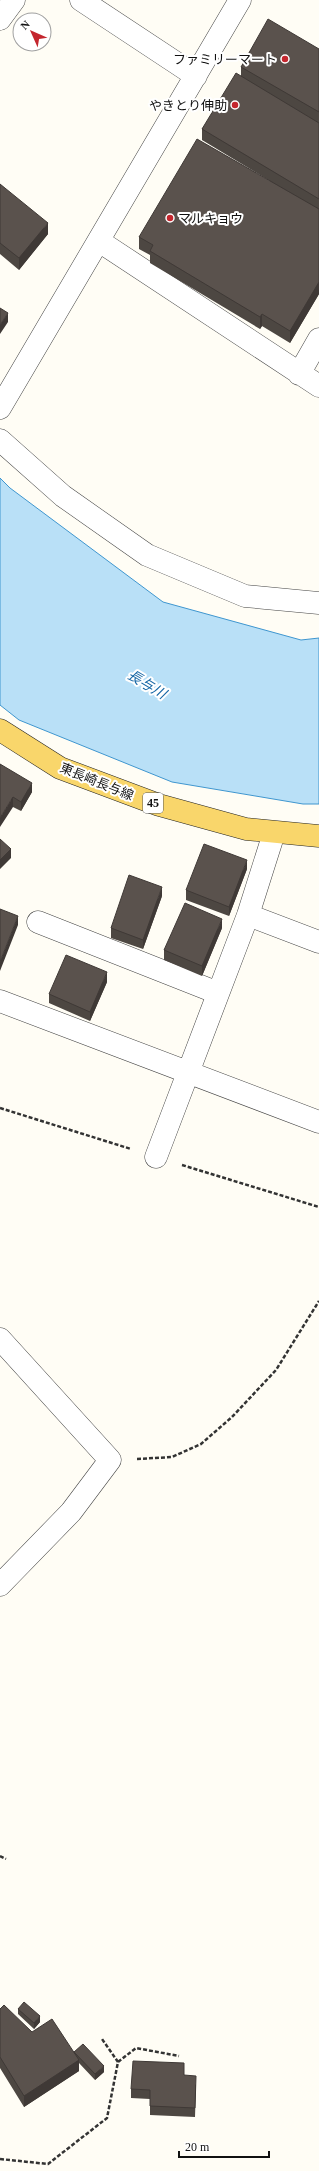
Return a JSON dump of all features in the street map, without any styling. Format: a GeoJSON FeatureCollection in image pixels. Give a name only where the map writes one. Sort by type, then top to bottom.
{"type":"FeatureCollection","features":[{"type":"Feature","properties":{"kind":"main road","name":"東長崎長与線"},"geometry":{"type":"LineString","coordinates":[[0,730],[60,768],[158,805],[246,829],[274,833],[319,836]]}},
{"type":"Feature","properties":{"kind":"street"},"geometry":{"type":"LineString","coordinates":[[0,19],[14,0]]}},
{"type":"Feature","properties":{"kind":"street"},"geometry":{"type":"LineString","coordinates":[[81,0],[196,76]]}},
{"type":"Feature","properties":{"kind":"street"},"geometry":{"type":"LineString","coordinates":[[0,408],[240,0]]}},
{"type":"Feature","properties":{"kind":"street"},"geometry":{"type":"LineString","coordinates":[[99,240],[319,386]]}},
{"type":"Feature","properties":{"kind":"street"},"geometry":{"type":"LineString","coordinates":[[299,374],[319,339]]}},
{"type":"Feature","properties":{"kind":"street"},"geometry":{"type":"LineString","coordinates":[[0,440],[63,496],[147,555],[245,596],[319,603]]}},
{"type":"Feature","properties":{"kind":"street"},"geometry":{"type":"LineString","coordinates":[[156,1156],[189,1073],[248,915],[274,833]]}},
{"type":"Feature","properties":{"kind":"street"},"geometry":{"type":"LineString","coordinates":[[248,915],[319,942]]}},
{"type":"Feature","properties":{"kind":"street"},"geometry":{"type":"LineString","coordinates":[[38,922],[218,993]]}},
{"type":"Feature","properties":{"kind":"street"},"geometry":{"type":"LineString","coordinates":[[0,1001],[319,1122]]}},
{"type":"Feature","properties":{"kind":"street"},"geometry":{"type":"LineString","coordinates":[[0,1339],[110,1460],[71,1512],[0,1585]]}},
{"type":"Feature","properties":{"kind":"path"},"geometry":{"type":"LineString","coordinates":[[110,1460],[172,1457],[201,1444],[232,1417],[276,1370],[319,1301]]}},
{"type":"Feature","properties":{"kind":"path"},"geometry":{"type":"LineString","coordinates":[[0,1856],[6,1859]]}},
{"type":"Feature","properties":{"kind":"path"},"geometry":{"type":"LineString","coordinates":[[102,2039],[118,2062]]}},
{"type":"Feature","properties":{"kind":"path"},"geometry":{"type":"LineString","coordinates":[[0,2159],[48,2164],[107,2118],[118,2062],[136,2048],[179,2056]]}},
{"type":"Feature","properties":{"kind":"water","name":"長与川"},"geometry":{"type":"Polygon","coordinates":[[[0,478],[10,488],[163,602],[301,640],[319,638],[319,804],[303,804],[172,782],[19,720],[0,705],[0,478]]]}},
{"type":"Feature","properties":{"kind":"building"},"geometry":{"type":"Polygon","coordinates":[[[268,19],[319,49],[319,112],[241,67],[268,19]]]}},
{"type":"Feature","properties":{"kind":"building"},"geometry":{"type":"Polygon","coordinates":[[[236,73],[319,123],[319,199],[202,129],[236,73]]]}},
{"type":"Feature","properties":{"kind":"building"},"geometry":{"type":"Polygon","coordinates":[[[197,139],[319,209],[319,282],[290,331],[262,314],[260,317],[150,251],[153,245],[139,237],[197,139]]]}},
{"type":"Feature","properties":{"kind":"building"},"geometry":{"type":"Polygon","coordinates":[[[0,184],[48,223],[19,258],[0,243],[0,184]]]}},
{"type":"Feature","properties":{"kind":"building"},"geometry":{"type":"Polygon","coordinates":[[[0,308],[8,313],[0,325],[0,308]]]}},
{"type":"Feature","properties":{"kind":"building"},"geometry":{"type":"Polygon","coordinates":[[[0,764],[32,783],[21,802],[13,797],[0,818],[0,764]]]}},
{"type":"Feature","properties":{"kind":"building"},"geometry":{"type":"Polygon","coordinates":[[[0,839],[11,849],[0,860],[0,839]]]}},
{"type":"Feature","properties":{"kind":"building"},"geometry":{"type":"Polygon","coordinates":[[[204,844],[247,860],[229,907],[186,890],[204,844]]]}},
{"type":"Feature","properties":{"kind":"building"},"geometry":{"type":"Polygon","coordinates":[[[129,875],[162,887],[143,940],[111,928],[129,875]]]}},
{"type":"Feature","properties":{"kind":"building"},"geometry":{"type":"Polygon","coordinates":[[[185,903],[222,919],[202,966],[164,950],[185,903]]]}},
{"type":"Feature","properties":{"kind":"building"},"geometry":{"type":"Polygon","coordinates":[[[0,909],[18,916],[0,962],[0,909]]]}},
{"type":"Feature","properties":{"kind":"building"},"geometry":{"type":"Polygon","coordinates":[[[66,955],[107,972],[90,1012],[49,994],[66,955]]]}},
{"type":"Feature","properties":{"kind":"building"},"geometry":{"type":"Polygon","coordinates":[[[24,2002],[40,2016],[34,2023],[18,2009],[24,2002]]]}},
{"type":"Feature","properties":{"kind":"building"},"geometry":{"type":"Polygon","coordinates":[[[4,2005],[32,2032],[52,2019],[79,2060],[24,2096],[0,2057],[0,2009],[4,2005]]]}},
{"type":"Feature","properties":{"kind":"building"},"geometry":{"type":"Polygon","coordinates":[[[83,2044],[104,2066],[95,2074],[74,2052],[83,2044]]]}},
{"type":"Feature","properties":{"kind":"building"},"geometry":{"type":"Polygon","coordinates":[[[133,2061],[184,2063],[184,2075],[196,2076],[195,2108],[150,2106],[150,2090],[131,2089],[133,2061]]]}},
{"type":"Feature","properties":{"kind":"place","name":"ファミリーマート"},"geometry":{"type":"Point","coordinates":[285,59]}},
{"type":"Feature","properties":{"kind":"place","name":"やきとり伸助"},"geometry":{"type":"Point","coordinates":[235,105]}},
{"type":"Feature","properties":{"kind":"place","name":"マルキョウ"},"geometry":{"type":"Point","coordinates":[170,218]}}]}
